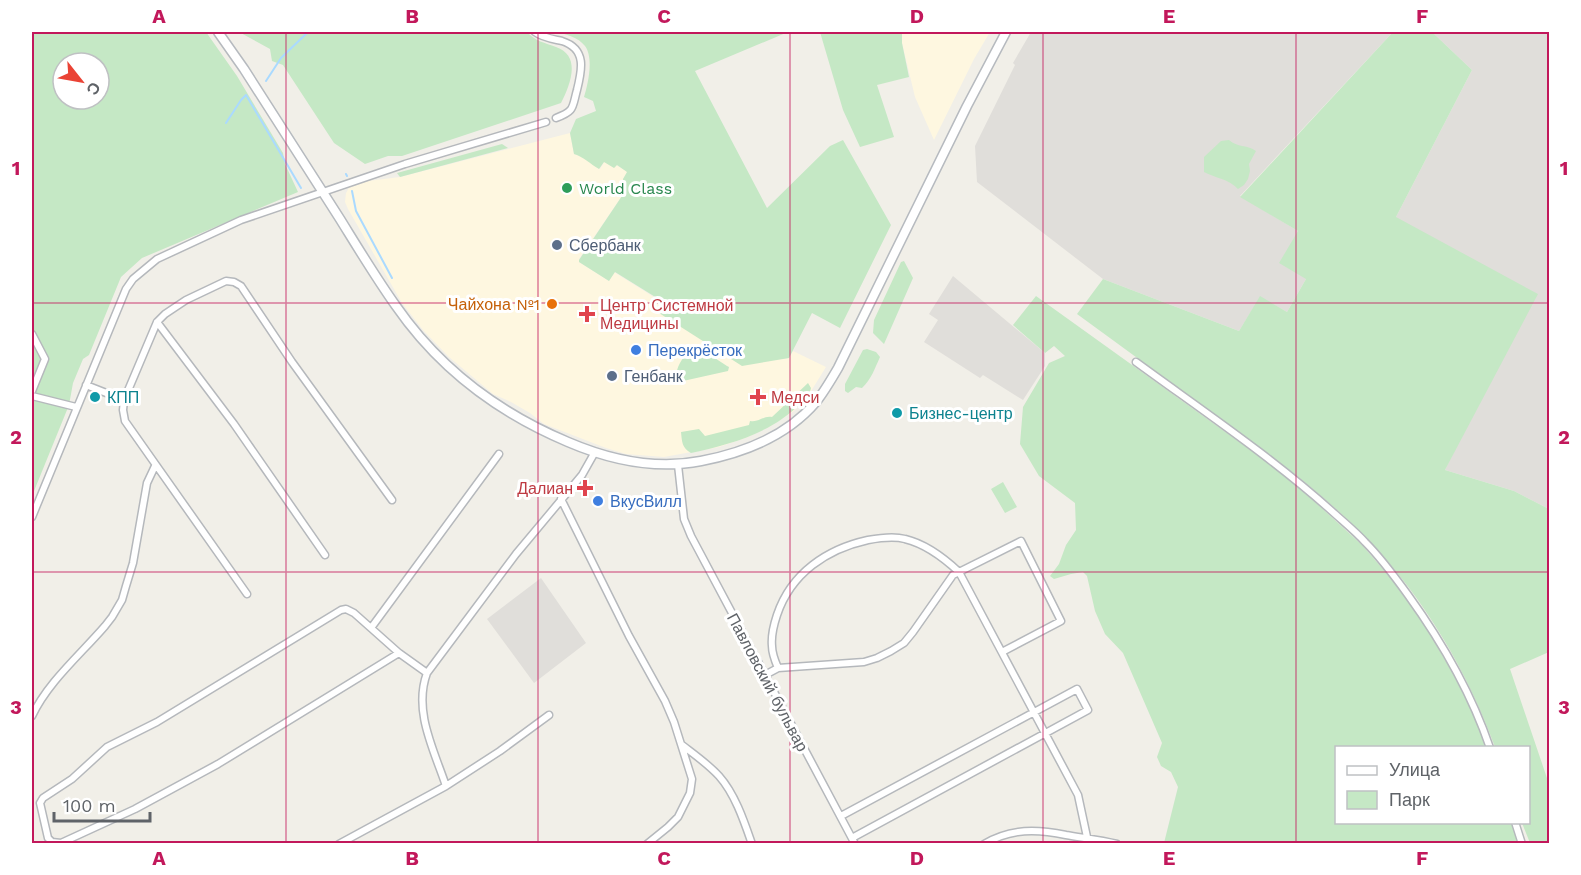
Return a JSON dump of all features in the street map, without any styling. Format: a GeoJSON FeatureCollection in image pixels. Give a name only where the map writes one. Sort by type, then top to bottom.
{"type":"FeatureCollection","features":[{"type":"Feature","properties":{"kind":"main road"},"geometry":{"type":"LineString","coordinates":[[218,32],[249,76],[396,307],[433,351],[462,378],[503,409],[544,432],[595,452],[640,463],[678,465],[712,459],[760,443],[794,422],[819,398],[838,368],[1006,32]]}},
{"type":"Feature","properties":{"kind":"street"},"geometry":{"type":"LineString","coordinates":[[535,32],[565,42],[581,58],[580,77],[571,110],[556,118]]}},
{"type":"Feature","properties":{"kind":"street"},"geometry":{"type":"LineString","coordinates":[[32,517],[126,289],[133,279],[157,259],[241,220],[405,164],[546,122]]}},
{"type":"Feature","properties":{"kind":"street"},"geometry":{"type":"LineString","coordinates":[[247,594],[125,421],[124,400],[157,322],[186,300],[226,281],[241,286],[292,362],[392,500]]}},
{"type":"Feature","properties":{"kind":"street"},"geometry":{"type":"LineString","coordinates":[[157,322],[234,424],[325,555]]}},
{"type":"Feature","properties":{"kind":"street"},"geometry":{"type":"LineString","coordinates":[[32,334],[45,359],[32,391]]}},
{"type":"Feature","properties":{"kind":"street"},"geometry":{"type":"LineString","coordinates":[[1136,362],[1272,460],[1365,542],[1425,618],[1466,690],[1490,746]]}},
{"type":"Feature","properties":{"kind":"street"},"geometry":{"type":"LineString","coordinates":[[86,385],[124,400]]}},
{"type":"Feature","properties":{"kind":"street"},"geometry":{"type":"LineString","coordinates":[[32,396],[76,407]]}},
{"type":"Feature","properties":{"kind":"street"},"geometry":{"type":"LineString","coordinates":[[446,786],[421,704],[423,682],[427,673],[516,554],[586,470],[595,452]]}},
{"type":"Feature","properties":{"kind":"street"},"geometry":{"type":"LineString","coordinates":[[371,628],[499,454]]}},
{"type":"Feature","properties":{"kind":"street","name":"Павловский бульвар"},"geometry":{"type":"LineString","coordinates":[[678,465],[684,519],[691,536],[854,841]]}},
{"type":"Feature","properties":{"kind":"street"},"geometry":{"type":"LineString","coordinates":[[32,716],[50,688],[105,626],[122,600],[133,563],[147,483],[155,466]]}},
{"type":"Feature","properties":{"kind":"street"},"geometry":{"type":"LineString","coordinates":[[561,499],[629,636],[665,701],[692,779],[690,793],[678,817],[647,843]]}},
{"type":"Feature","properties":{"kind":"street"},"geometry":{"type":"LineString","coordinates":[[778,668],[772,645],[774,625],[781,604],[791,586],[815,562],[851,544],[877,539],[902,538],[922,544],[943,557],[959,572],[1078,795],[1086,840]]}},
{"type":"Feature","properties":{"kind":"street"},"geometry":{"type":"LineString","coordinates":[[765,675],[778,668],[864,662],[878,658],[891,651],[913,632],[953,576],[1021,541],[1061,621],[1002,652]]}},
{"type":"Feature","properties":{"kind":"street"},"geometry":{"type":"LineString","coordinates":[[399,653],[218,764],[135,809],[61,843],[52,842],[48,838],[40,803],[43,798],[72,779],[108,747],[157,722],[341,610],[349,610],[399,653],[427,673]]}},
{"type":"Feature","properties":{"kind":"street"},"geometry":{"type":"LineString","coordinates":[[841,816],[1077,689],[1088,710],[854,841]]}},
{"type":"Feature","properties":{"kind":"street"},"geometry":{"type":"LineString","coordinates":[[339,843],[446,786],[500,751],[549,715]]}},
{"type":"Feature","properties":{"kind":"street"},"geometry":{"type":"LineString","coordinates":[[682,745],[721,778],[742,817],[752,843]]}},
{"type":"Feature","properties":{"kind":"street"},"geometry":{"type":"LineString","coordinates":[[1516,824],[1522,843]]}},
{"type":"Feature","properties":{"kind":"street"},"geometry":{"type":"LineString","coordinates":[[984,843],[1011,834],[1035,830],[1086,840],[1117,843]]}},
{"type":"Feature","properties":{"kind":"shaded area"},"geometry":{"type":"Polygon","coordinates":[[[902,32],[990,32],[934,140],[915,97],[902,43],[902,32]]]}},
{"type":"Feature","properties":{"kind":"shaded area"},"geometry":{"type":"Polygon","coordinates":[[[1031,32],[1393,32],[1240,196],[1298,231],[1306,279],[1287,312],[1260,297],[1239,331],[1103,279],[977,182],[975,146],[1015,65],[1013,63],[1031,32]]]}},
{"type":"Feature","properties":{"kind":"shaded area"},"geometry":{"type":"Polygon","coordinates":[[[1432,32],[1549,32],[1549,509],[1514,491],[1445,470],[1463,433],[1396,217],[1472,70],[1432,32]]]}},
{"type":"Feature","properties":{"kind":"shaded area"},"geometry":{"type":"Polygon","coordinates":[[[570,133],[574,154],[584,157],[600,169],[604,162],[616,165],[628,172],[623,179],[624,193],[579,262],[609,281],[614,272],[665,304],[660,313],[780,359],[789,358],[793,351],[826,367],[808,396],[794,411],[771,426],[719,447],[664,457],[626,454],[544,424],[530,413],[493,394],[449,357],[423,330],[402,303],[348,209],[345,202],[349,188],[368,181],[400,177],[570,133]]]}},
{"type":"Feature","properties":{"kind":"shaded area"},"geometry":{"type":"Polygon","coordinates":[[[953,276],[1045,353],[1045,366],[1023,400],[983,375],[980,378],[924,342],[938,320],[929,314],[953,276]]]}},
{"type":"Feature","properties":{"kind":"shaded area"},"geometry":{"type":"Polygon","coordinates":[[[541,578],[586,643],[534,683],[487,619],[541,578]]]}},
{"type":"Feature","properties":{"kind":"green space"},"geometry":{"type":"Polygon","coordinates":[[[32,32],[206,32],[237,76],[283,153],[285,164],[298,192],[142,258],[121,277],[89,355],[83,359],[73,383],[69,405],[32,496],[32,32]]]}},
{"type":"Feature","properties":{"kind":"green space"},"geometry":{"type":"Polygon","coordinates":[[[239,32],[527,32],[537,40],[564,51],[569,57],[572,72],[561,103],[402,156],[388,156],[365,164],[334,143],[283,65],[272,61],[270,49],[239,32]]]}},
{"type":"Feature","properties":{"kind":"green space"},"geometry":{"type":"Polygon","coordinates":[[[555,32],[788,32],[695,71],[767,208],[830,146],[843,140],[891,225],[840,328],[812,313],[789,358],[742,366],[659,313],[665,303],[615,272],[609,281],[579,262],[624,193],[623,179],[627,172],[617,165],[614,168],[604,162],[599,169],[574,154],[570,133],[576,119],[596,111],[593,101],[584,97],[590,64],[589,57],[588,51],[579,40],[555,32]]]}},
{"type":"Feature","properties":{"kind":"green space"},"geometry":{"type":"Polygon","coordinates":[[[820,32],[902,32],[909,77],[877,85],[894,137],[860,147],[843,110],[820,32]]]}},
{"type":"Feature","properties":{"kind":"green space"},"geometry":{"type":"Polygon","coordinates":[[[1393,32],[1432,32],[1472,70],[1396,217],[1538,294],[1445,470],[1514,491],[1549,509],[1549,652],[1510,669],[1549,784],[1549,843],[1530,843],[1522,824],[1530,824],[1530,746],[1495,746],[1458,664],[1426,611],[1389,563],[1351,523],[1297,476],[1077,314],[1103,279],[1239,331],[1260,296],[1287,312],[1306,279],[1279,263],[1298,231],[1240,197],[1393,32]]]}},
{"type":"Feature","properties":{"kind":"green space"},"geometry":{"type":"Polygon","coordinates":[[[1229,140],[1256,151],[1249,164],[1248,179],[1238,189],[1204,172],[1204,157],[1221,141],[1229,140]]]}},
{"type":"Feature","properties":{"kind":"green space"},"geometry":{"type":"Polygon","coordinates":[[[502,144],[508,148],[400,177],[397,173],[502,144]]]}},
{"type":"Feature","properties":{"kind":"green space"},"geometry":{"type":"Polygon","coordinates":[[[904,261],[913,278],[884,344],[873,333],[874,320],[901,262],[904,261]]]}},
{"type":"Feature","properties":{"kind":"green space"},"geometry":{"type":"Polygon","coordinates":[[[1036,296],[1270,464],[1362,545],[1389,576],[1423,622],[1466,696],[1486,746],[1335,746],[1335,824],[1511,824],[1518,843],[1164,843],[1178,787],[1171,772],[1161,766],[1157,757],[1162,743],[1123,653],[1105,634],[1095,611],[1087,576],[1083,572],[1054,579],[1050,576],[1059,564],[1066,545],[1076,530],[1075,503],[1039,476],[1020,444],[1023,407],[1049,363],[1065,356],[1054,346],[1045,353],[1013,325],[1036,296]]]}},
{"type":"Feature","properties":{"kind":"green space"},"geometry":{"type":"Polygon","coordinates":[[[698,347],[729,367],[728,371],[680,381],[678,368],[690,348],[698,347]]]}},
{"type":"Feature","properties":{"kind":"green space"},"geometry":{"type":"Polygon","coordinates":[[[863,350],[876,352],[880,357],[865,385],[862,388],[856,387],[848,393],[845,391],[845,384],[863,350]]]}},
{"type":"Feature","properties":{"kind":"green space"},"geometry":{"type":"Polygon","coordinates":[[[808,383],[811,388],[801,403],[764,430],[721,446],[691,453],[684,447],[681,432],[699,429],[705,436],[749,425],[750,421],[772,417],[808,383]]]}},
{"type":"Feature","properties":{"kind":"green space"},"geometry":{"type":"Polygon","coordinates":[[[1003,482],[1017,507],[1005,513],[991,489],[1003,482]]]}},
{"type":"Feature","properties":{"kind":"waterway"},"geometry":{"type":"LineString","coordinates":[[266,81],[281,58],[308,32]]}},
{"type":"Feature","properties":{"kind":"waterway"},"geometry":{"type":"LineString","coordinates":[[226,123],[246,95],[301,188]]}},
{"type":"Feature","properties":{"kind":"waterway"},"geometry":{"type":"LineString","coordinates":[[352,191],[356,211],[392,278]]}},
{"type":"Feature","properties":{"kind":"place","name":"World Class"},"geometry":{"type":"Point","coordinates":[567,188]}},
{"type":"Feature","properties":{"kind":"place","name":"Сбербанк"},"geometry":{"type":"Point","coordinates":[557,245]}},
{"type":"Feature","properties":{"kind":"place","name":"Чайхона №1"},"geometry":{"type":"Point","coordinates":[552,304]}},
{"type":"Feature","properties":{"kind":"place","name":"Центр Системной Медицины"},"geometry":{"type":"Point","coordinates":[587,314]}},
{"type":"Feature","properties":{"kind":"place","name":"Перекрёсток"},"geometry":{"type":"Point","coordinates":[636,350]}},
{"type":"Feature","properties":{"kind":"place","name":"Генбанк"},"geometry":{"type":"Point","coordinates":[612,376]}},
{"type":"Feature","properties":{"kind":"place","name":"КПП"},"geometry":{"type":"Point","coordinates":[95,397]}},
{"type":"Feature","properties":{"kind":"place","name":"Медси"},"geometry":{"type":"Point","coordinates":[758,397]}},
{"type":"Feature","properties":{"kind":"place","name":"Бизнес-центр"},"geometry":{"type":"Point","coordinates":[897,413]}},
{"type":"Feature","properties":{"kind":"place","name":"Далиан"},"geometry":{"type":"Point","coordinates":[585,488]}},
{"type":"Feature","properties":{"kind":"place","name":"ВкусВилл"},"geometry":{"type":"Point","coordinates":[598,501]}}]}
